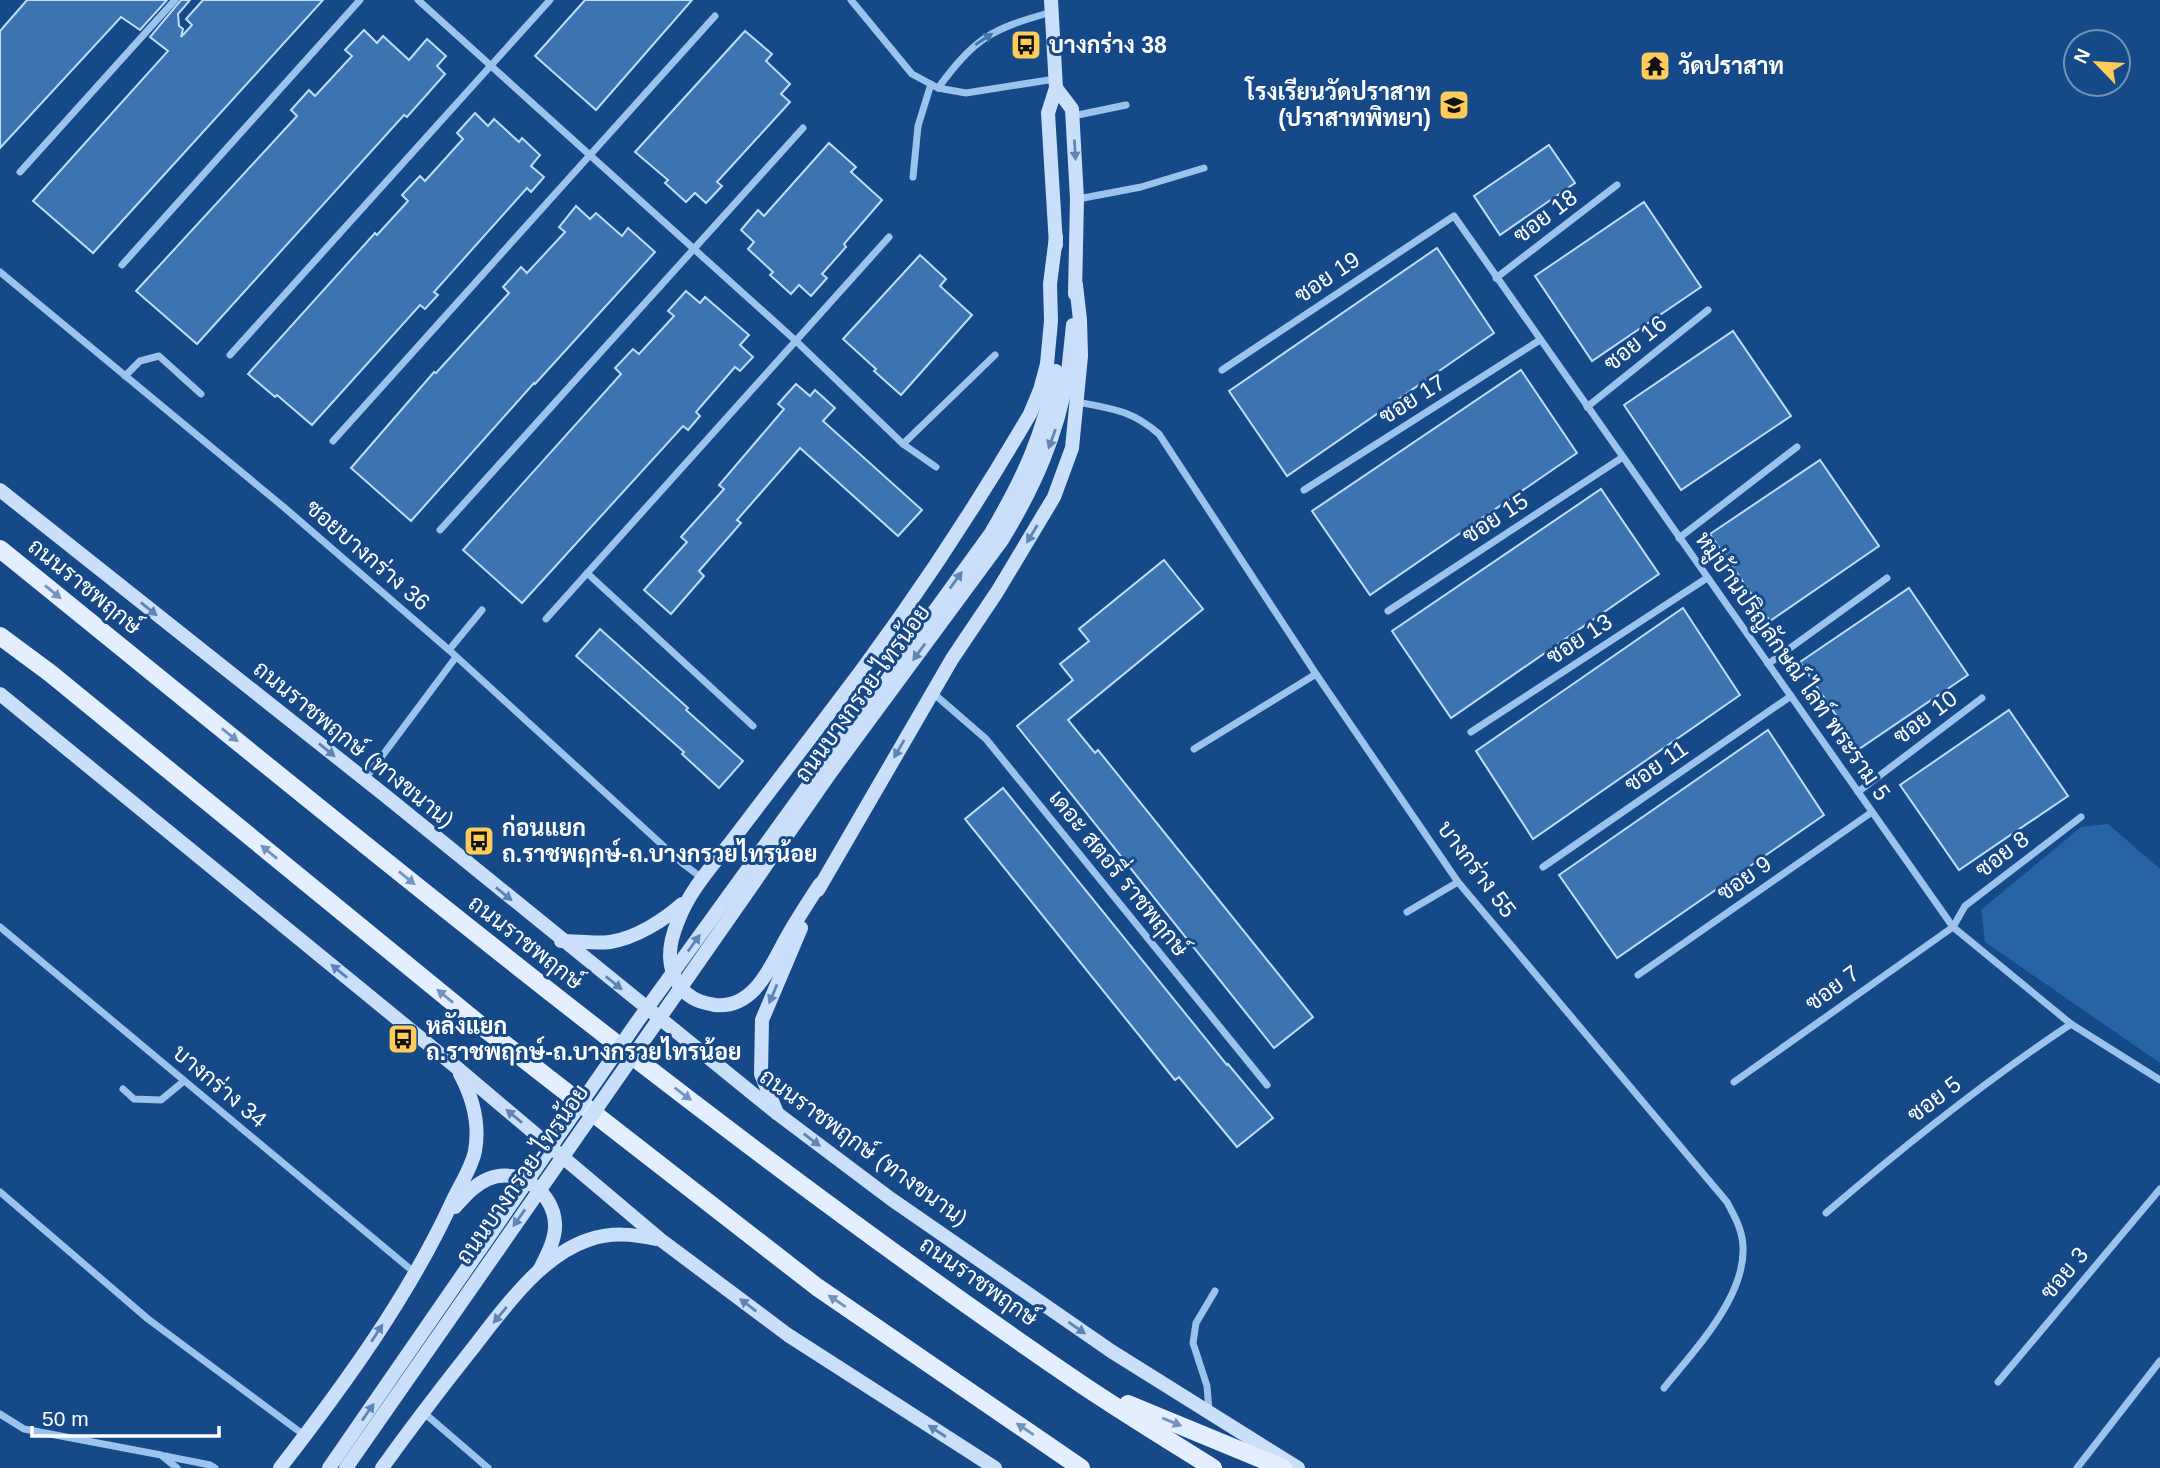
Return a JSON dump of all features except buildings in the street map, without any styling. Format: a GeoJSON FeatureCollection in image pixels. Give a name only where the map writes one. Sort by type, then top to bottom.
{"type":"FeatureCollection","features":[{"type":"Feature","properties":{"kind":"main road","name":"ถนนบางกรวย-ไทรน้อย"},"geometry":{"type":"LineString","coordinates":[[346,1468],[831,772],[1017,516],[1053,440],[1062,411],[1056,237],[1048,113],[1056,83],[1052,6]]}},
{"type":"Feature","properties":{"kind":"main road","name":"ถนนบางกรวย-ไทรน้อย"},"geometry":{"type":"LineString","coordinates":[[329,1468],[637,1022],[991,533],[1017,486],[1037,444],[1062,372],[1076,285],[1077,199],[1073,116],[1072,109],[1056,83]]}},
{"type":"Feature","properties":{"kind":"main road"},"geometry":{"type":"LineString","coordinates":[[1056,237],[1050,284],[1051,321],[1047,364],[1030,414],[942,556],[870,660],[688,899],[670,945],[669,962],[678,985],[691,998],[721,1005],[740,1001],[766,977],[786,938],[932,693],[1054,497],[1072,449],[1081,356],[1076,285]]}},
{"type":"Feature","properties":{"kind":"main road","name":"ถนนราชพฤกษ์ (ทางขนาน)"},"geometry":{"type":"LineString","coordinates":[[0,490],[364,779],[778,1114],[902,1207],[1111,1351],[1298,1468]]}},
{"type":"Feature","properties":{"kind":"main road","name":"ถนนราชพฤกษ์"},"geometry":{"type":"LineString","coordinates":[[0,549],[536,983],[856,1225],[1086,1387],[1213,1468]]}},
{"type":"Feature","properties":{"kind":"main road"},"geometry":{"type":"LineString","coordinates":[[0,636],[50,673],[489,1032],[806,1279],[1081,1468]]}},
{"type":"Feature","properties":{"kind":"main road"},"geometry":{"type":"LineString","coordinates":[[0,649],[50,673]]}},
{"type":"Feature","properties":{"kind":"main road"},"geometry":{"type":"LineString","coordinates":[[0,694],[456,1067],[660,1240],[788,1335],[995,1468]]}},
{"type":"Feature","properties":{"kind":"main road"},"geometry":{"type":"LineString","coordinates":[[778,1114],[761,1074],[762,1020],[820,884]]}},
{"type":"Feature","properties":{"kind":"main road"},"geometry":{"type":"LineString","coordinates":[[561,940],[611,942],[668,916],[688,899]]}},
{"type":"Feature","properties":{"kind":"main road"},"geometry":{"type":"LineString","coordinates":[[280,1468],[332,1402],[415,1274],[442,1225],[475,1153],[477,1118],[467,1087],[456,1067]]}},
{"type":"Feature","properties":{"kind":"main road"},"geometry":{"type":"LineString","coordinates":[[382,1468],[501,1313],[540,1269],[553,1242],[555,1225],[552,1208],[535,1185],[515,1176],[491,1177],[476,1185],[442,1225]]}},
{"type":"Feature","properties":{"kind":"main road"},"geometry":{"type":"LineString","coordinates":[[540,1269],[586,1241],[598,1238],[632,1234],[660,1240]]}},
{"type":"Feature","properties":{"kind":"main road"},"geometry":{"type":"LineString","coordinates":[[1086,1387],[1283,1468]]}},
{"type":"Feature","properties":{"kind":"street"},"geometry":{"type":"LineString","coordinates":[[20,172],[175,0]]}},
{"type":"Feature","properties":{"kind":"street"},"geometry":{"type":"LineString","coordinates":[[122,265],[360,0]]}},
{"type":"Feature","properties":{"kind":"street"},"geometry":{"type":"LineString","coordinates":[[418,0],[796,341],[903,444],[936,467]]}},
{"type":"Feature","properties":{"kind":"street"},"geometry":{"type":"LineString","coordinates":[[230,355],[550,0]]}},
{"type":"Feature","properties":{"kind":"street"},"geometry":{"type":"LineString","coordinates":[[851,0],[912,75],[934,86],[966,93],[1056,83]]}},
{"type":"Feature","properties":{"kind":"street"},"geometry":{"type":"LineString","coordinates":[[913,177],[921,114],[934,86],[982,39],[1052,6]]}},
{"type":"Feature","properties":{"kind":"street"},"geometry":{"type":"LineString","coordinates":[[333,441],[715,16]]}},
{"type":"Feature","properties":{"kind":"street"},"geometry":{"type":"LineString","coordinates":[[1073,116],[1126,105]]}},
{"type":"Feature","properties":{"kind":"street"},"geometry":{"type":"LineString","coordinates":[[440,530],[803,128]]}},
{"type":"Feature","properties":{"kind":"street"},"geometry":{"type":"LineString","coordinates":[[1077,199],[1141,187],[1204,168]]}},
{"type":"Feature","properties":{"kind":"street","name":"ซอย 18"},"geometry":{"type":"LineString","coordinates":[[1496,278],[1617,185]]}},
{"type":"Feature","properties":{"kind":"street","name":"หมู่บ้านปริญลักษณ์ ไลท์ พระราม 5"},"geometry":{"type":"LineString","coordinates":[[1454,216],[1953,927],[2071,1024],[2160,1080]]}},
{"type":"Feature","properties":{"kind":"street","name":"ซอย 19"},"geometry":{"type":"LineString","coordinates":[[1222,370],[1454,216]]}},
{"type":"Feature","properties":{"kind":"street"},"geometry":{"type":"LineString","coordinates":[[546,619],[889,237]]}},
{"type":"Feature","properties":{"kind":"street","name":"ซอยบางกร่าง 36"},"geometry":{"type":"LineString","coordinates":[[0,272],[286,509],[449,650],[682,863],[702,878]]}},
{"type":"Feature","properties":{"kind":"street","name":"ซอย 16"},"geometry":{"type":"LineString","coordinates":[[1587,407],[1708,310]]}},
{"type":"Feature","properties":{"kind":"street","name":"ซอย 17"},"geometry":{"type":"LineString","coordinates":[[1304,490],[1540,340]]}},
{"type":"Feature","properties":{"kind":"street"},"geometry":{"type":"LineString","coordinates":[[903,444],[995,355]]}},
{"type":"Feature","properties":{"kind":"street"},"geometry":{"type":"LineString","coordinates":[[125,376],[140,361],[159,356],[201,394]]}},
{"type":"Feature","properties":{"kind":"street","name":"บางกร่าง 55"},"geometry":{"type":"LineString","coordinates":[[1076,402],[1126,412],[1142,419],[1159,434],[1316,674],[1458,883],[1727,1202],[1740,1228],[1743,1257],[1734,1290],[1713,1327],[1664,1388]]}},
{"type":"Feature","properties":{"kind":"street"},"geometry":{"type":"LineString","coordinates":[[1679,538],[1797,447]]}},
{"type":"Feature","properties":{"kind":"street","name":"ซอย 15"},"geometry":{"type":"LineString","coordinates":[[1388,611],[1623,457]]}},
{"type":"Feature","properties":{"kind":"street"},"geometry":{"type":"LineString","coordinates":[[587,573],[753,726]]}},
{"type":"Feature","properties":{"kind":"street","name":"ซอย 13"},"geometry":{"type":"LineString","coordinates":[[1471,732],[1707,578]]}},
{"type":"Feature","properties":{"kind":"street"},"geometry":{"type":"LineString","coordinates":[[1768,664],[1887,579]]}},
{"type":"Feature","properties":{"kind":"street"},"geometry":{"type":"LineString","coordinates":[[449,650],[482,610]]}},
{"type":"Feature","properties":{"kind":"street"},"geometry":{"type":"LineString","coordinates":[[364,779],[456,657]]}},
{"type":"Feature","properties":{"kind":"street"},"geometry":{"type":"LineString","coordinates":[[1194,748],[1316,674]]}},
{"type":"Feature","properties":{"kind":"street","name":"เดอะ สตอรี่ ราชพฤกษ์"},"geometry":{"type":"LineString","coordinates":[[932,693],[986,739],[1267,1085]]}},
{"type":"Feature","properties":{"kind":"street","name":"ซอย 11"},"geometry":{"type":"LineString","coordinates":[[1543,867],[1791,696]]}},
{"type":"Feature","properties":{"kind":"street","name":"ซอย 10"},"geometry":{"type":"LineString","coordinates":[[1858,792],[1982,698]]}},
{"type":"Feature","properties":{"kind":"street","name":"ซอย 9"},"geometry":{"type":"LineString","coordinates":[[1637,975],[1872,812]]}},
{"type":"Feature","properties":{"kind":"street","name":"ซอย 8"},"geometry":{"type":"LineString","coordinates":[[1953,927],[1965,906],[2081,817]]}},
{"type":"Feature","properties":{"kind":"street"},"geometry":{"type":"LineString","coordinates":[[1407,912],[1458,883]]}},
{"type":"Feature","properties":{"kind":"street","name":"บางกร่าง 34"},"geometry":{"type":"LineString","coordinates":[[0,927],[415,1274]]}},
{"type":"Feature","properties":{"kind":"street","name":"ซอย 7"},"geometry":{"type":"LineString","coordinates":[[1734,1082],[1953,927]]}},
{"type":"Feature","properties":{"kind":"street","name":"ซอย 5"},"geometry":{"type":"LineString","coordinates":[[1826,1213],[1920,1133],[2017,1059],[2071,1024]]}},
{"type":"Feature","properties":{"kind":"street"},"geometry":{"type":"LineString","coordinates":[[123,1089],[134,1099],[161,1100],[184,1081]]}},
{"type":"Feature","properties":{"kind":"street","name":"ซอย 3"},"geometry":{"type":"LineString","coordinates":[[1998,1382],[2160,1189]]}},
{"type":"Feature","properties":{"kind":"street"},"geometry":{"type":"LineString","coordinates":[[0,1192],[148,1318],[305,1436]]}},
{"type":"Feature","properties":{"kind":"street"},"geometry":{"type":"LineString","coordinates":[[1209,1412],[1207,1386],[1193,1343],[1196,1323],[1215,1291]]}},
{"type":"Feature","properties":{"kind":"street"},"geometry":{"type":"LineString","coordinates":[[2077,1468],[2160,1362]]}},
{"type":"Feature","properties":{"kind":"street"},"geometry":{"type":"LineString","coordinates":[[423,1412],[488,1468]]}},
{"type":"Feature","properties":{"kind":"street"},"geometry":{"type":"LineString","coordinates":[[0,1414],[24,1429],[215,1468]]}},
{"type":"Feature","properties":{"kind":"street"},"geometry":{"type":"LineString","coordinates":[[161,1455],[177,1468]]}},
{"type":"Feature","properties":{"kind":"shaded area"},"geometry":{"type":"Polygon","coordinates":[[[2108,824],[2160,869],[2160,1063],[1985,942],[1981,910],[2081,827],[2108,824]]]}},
{"type":"Feature","properties":{"kind":"place","name":"บางกร่าง 38"},"geometry":{"type":"Point","coordinates":[1026,45]}},
{"type":"Feature","properties":{"kind":"place","name":"วัดปราสาท"},"geometry":{"type":"Point","coordinates":[1655,66]}},
{"type":"Feature","properties":{"kind":"place","name":"โรงเรียนวัดปราสาท (ปราสาทพิทยา)"},"geometry":{"type":"Point","coordinates":[1454,105]}},
{"type":"Feature","properties":{"kind":"place","name":"ก่อนแยก ถ.ราชพฤกษ์-ถ.บางกรวยไทรน้อย"},"geometry":{"type":"Point","coordinates":[479,841]}},
{"type":"Feature","properties":{"kind":"place","name":"หลังแยก ถ.ราชพฤกษ์-ถ.บางกรวยไทรน้อย"},"geometry":{"type":"Point","coordinates":[403,1039]}}]}
